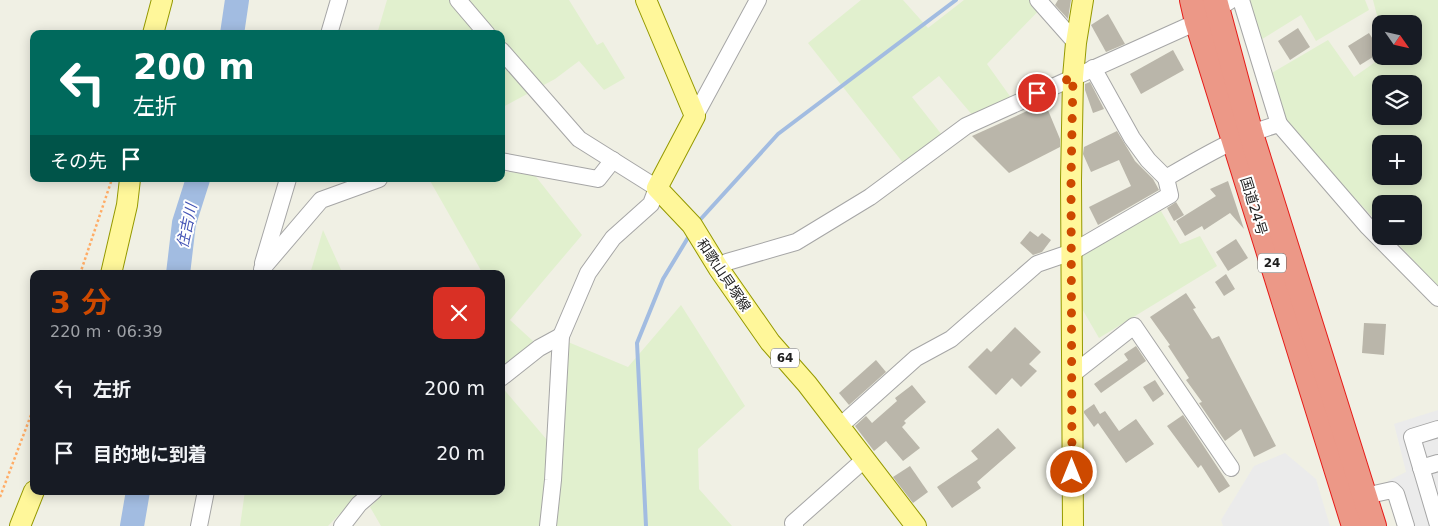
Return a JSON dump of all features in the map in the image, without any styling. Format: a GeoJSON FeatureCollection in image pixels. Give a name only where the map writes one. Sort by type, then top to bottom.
{"type":"FeatureCollection","features":[{"type":"Feature","properties":{"kind":"highway","name":"国道24号"},"geometry":{"type":"LineString","coordinates":[[1221,3],[1243,138],[1354,526]]}},
{"type":"Feature","properties":{"kind":"highway","name":"国道24号"},"geometry":{"type":"LineString","coordinates":[[1194,11],[1243,138],[1374,526]]}},
{"type":"Feature","properties":{"kind":"main road"},"geometry":{"type":"LineString","coordinates":[[154,30],[162,0]]}},
{"type":"Feature","properties":{"kind":"main road"},"geometry":{"type":"LineString","coordinates":[[646,0],[695,116],[657,188]]}},
{"type":"Feature","properties":{"kind":"main road"},"geometry":{"type":"LineString","coordinates":[[1073,526],[1071,180],[1073,77],[1083,0]]}},
{"type":"Feature","properties":{"kind":"main road"},"geometry":{"type":"LineString","coordinates":[[111,270],[127,205],[130,182]]}},
{"type":"Feature","properties":{"kind":"main road","name":"和歌山貝塚線"},"geometry":{"type":"LineString","coordinates":[[657,188],[692,226],[719,269],[770,342],[807,384],[916,526]]}},
{"type":"Feature","properties":{"kind":"main road"},"geometry":{"type":"LineString","coordinates":[[20,526],[32,495]]}},
{"type":"Feature","properties":{"kind":"street"},"geometry":{"type":"LineString","coordinates":[[330,30],[339,0]]}},
{"type":"Feature","properties":{"kind":"street"},"geometry":{"type":"LineString","coordinates":[[458,0],[484,30]]}},
{"type":"Feature","properties":{"kind":"street"},"geometry":{"type":"LineString","coordinates":[[695,116],[758,0]]}},
{"type":"Feature","properties":{"kind":"street"},"geometry":{"type":"LineString","coordinates":[[1038,0],[1076,43]]}},
{"type":"Feature","properties":{"kind":"street"},"geometry":{"type":"LineString","coordinates":[[1241,0],[1279,124],[1373,232],[1438,298]]}},
{"type":"Feature","properties":{"kind":"street"},"geometry":{"type":"LineString","coordinates":[[719,269],[727,262],[796,242],[870,197],[966,126],[1093,68],[1194,11],[1221,3]]}},
{"type":"Feature","properties":{"kind":"street"},"geometry":{"type":"LineString","coordinates":[[505,55],[579,138],[657,188],[651,204],[612,238],[588,273],[562,336],[553,480],[548,526]]}},
{"type":"Feature","properties":{"kind":"street"},"geometry":{"type":"LineString","coordinates":[[839,427],[916,358],[951,339],[1037,264],[1072,252],[1170,195],[1166,178],[1148,160],[1132,138],[1093,68]]}},
{"type":"Feature","properties":{"kind":"street"},"geometry":{"type":"LineString","coordinates":[[1166,178],[1215,149],[1264,128],[1279,124]]}},
{"type":"Feature","properties":{"kind":"street"},"geometry":{"type":"LineString","coordinates":[[505,162],[598,179],[613,160]]}},
{"type":"Feature","properties":{"kind":"street"},"geometry":{"type":"LineString","coordinates":[[261,270],[287,182]]}},
{"type":"Feature","properties":{"kind":"street"},"geometry":{"type":"LineString","coordinates":[[262,270],[321,200],[371,182]]}},
{"type":"Feature","properties":{"kind":"street"},"geometry":{"type":"LineString","coordinates":[[1073,374],[1134,326],[1231,468]]}},
{"type":"Feature","properties":{"kind":"street"},"geometry":{"type":"LineString","coordinates":[[505,375],[539,348],[562,336]]}},
{"type":"Feature","properties":{"kind":"street"},"geometry":{"type":"LineString","coordinates":[[1438,429],[1412,437],[1421,468],[1435,501],[1438,525]]}},
{"type":"Feature","properties":{"kind":"street"},"geometry":{"type":"LineString","coordinates":[[795,526],[793,523],[865,459]]}},
{"type":"Feature","properties":{"kind":"street"},"geometry":{"type":"LineString","coordinates":[[1421,468],[1438,463]]}},
{"type":"Feature","properties":{"kind":"street"},"geometry":{"type":"LineString","coordinates":[[1365,496],[1392,490],[1396,494],[1406,526]]}},
{"type":"Feature","properties":{"kind":"street"},"geometry":{"type":"LineString","coordinates":[[199,526],[205,495]]}},
{"type":"Feature","properties":{"kind":"street"},"geometry":{"type":"LineString","coordinates":[[342,526],[359,504],[369,495]]}},
{"type":"Feature","properties":{"kind":"path"},"geometry":{"type":"LineString","coordinates":[[81,270],[111,182]]}},
{"type":"Feature","properties":{"kind":"path"},"geometry":{"type":"LineString","coordinates":[[0,497],[30,418]]}},
{"type":"Feature","properties":{"kind":"green space"},"geometry":{"type":"Polygon","coordinates":[[[387,0],[569,0],[597,45],[603,42],[625,78],[604,90],[579,61],[555,79],[505,106],[505,30],[378,30],[387,0]]]}},
{"type":"Feature","properties":{"kind":"green space"},"geometry":{"type":"Polygon","coordinates":[[[861,0],[903,0],[928,28],[964,0],[1049,0],[987,64],[1012,99],[974,117],[939,76],[912,97],[942,135],[904,164],[808,43],[861,0]]]}},
{"type":"Feature","properties":{"kind":"green space"},"geometry":{"type":"Polygon","coordinates":[[[1247,0],[1365,0],[1369,10],[1316,41],[1301,15],[1259,41],[1247,0]]]}},
{"type":"Feature","properties":{"kind":"green space"},"geometry":{"type":"Polygon","coordinates":[[[1373,0],[1438,0],[1438,287],[1399,245],[1422,245],[1422,195],[1372,195],[1372,216],[1286,125],[1270,74],[1328,40],[1354,77],[1372,64],[1422,65],[1422,15],[1377,15],[1373,0]]]}},
{"type":"Feature","properties":{"kind":"green space"},"geometry":{"type":"Polygon","coordinates":[[[505,172],[533,173],[582,235],[510,320],[534,342],[505,366],[505,270],[481,270],[431,182],[505,182],[505,172]]]}},
{"type":"Feature","properties":{"kind":"green space"},"geometry":{"type":"Polygon","coordinates":[[[1161,211],[1180,244],[1200,236],[1217,266],[1099,338],[1081,307],[1083,252],[1161,211]]]}},
{"type":"Feature","properties":{"kind":"green space"},"geometry":{"type":"Polygon","coordinates":[[[323,230],[341,270],[311,270],[323,230]]]}},
{"type":"Feature","properties":{"kind":"green space"},"geometry":{"type":"Polygon","coordinates":[[[681,305],[745,406],[698,449],[699,489],[732,526],[381,526],[370,507],[382,495],[505,495],[505,391],[559,454],[568,342],[628,367],[681,305]]]}},
{"type":"Feature","properties":{"kind":"green space"},"geometry":{"type":"Polygon","coordinates":[[[244,495],[358,495],[328,526],[240,526],[244,495]]]}},
{"type":"Feature","properties":{"kind":"shaded area"},"geometry":{"type":"Polygon","coordinates":[[[1438,410],[1438,526],[1400,526],[1388,481],[1406,472],[1394,424],[1438,410]]]}},
{"type":"Feature","properties":{"kind":"shaded area"},"geometry":{"type":"Polygon","coordinates":[[[1285,453],[1316,479],[1330,526],[1223,526],[1221,520],[1254,466],[1285,453]]]}},
{"type":"Feature","properties":{"kind":"building"},"geometry":{"type":"Polygon","coordinates":[[[1058,0],[1071,0],[1068,19],[1055,5],[1058,0]]]}},
{"type":"Feature","properties":{"kind":"building"},"geometry":{"type":"Polygon","coordinates":[[[1108,14],[1125,44],[1106,52],[1091,25],[1108,14]]]}},
{"type":"Feature","properties":{"kind":"building"},"geometry":{"type":"Polygon","coordinates":[[[1298,28],[1310,47],[1290,60],[1278,41],[1298,28]]]}},
{"type":"Feature","properties":{"kind":"building"},"geometry":{"type":"Polygon","coordinates":[[[1369,33],[1372,38],[1372,58],[1360,65],[1348,46],[1369,33]]]}},
{"type":"Feature","properties":{"kind":"building"},"geometry":{"type":"Polygon","coordinates":[[[1173,50],[1184,70],[1141,94],[1130,74],[1173,50]]]}},
{"type":"Feature","properties":{"kind":"building"},"geometry":{"type":"Polygon","coordinates":[[[1090,82],[1104,109],[1093,113],[1085,90],[1085,84],[1090,82]]]}},
{"type":"Feature","properties":{"kind":"building"},"geometry":{"type":"Polygon","coordinates":[[[1045,103],[1060,139],[1060,147],[1009,173],[972,136],[1045,103]]]}},
{"type":"Feature","properties":{"kind":"building"},"geometry":{"type":"Polygon","coordinates":[[[1117,131],[1135,161],[1153,179],[1159,190],[1098,225],[1089,207],[1131,186],[1119,160],[1091,172],[1083,154],[1084,147],[1117,131]]]}},
{"type":"Feature","properties":{"kind":"building"},"geometry":{"type":"Polygon","coordinates":[[[1228,181],[1244,229],[1230,213],[1204,230],[1202,226],[1185,236],[1176,221],[1216,196],[1210,189],[1228,181]]]}},
{"type":"Feature","properties":{"kind":"building"},"geometry":{"type":"Polygon","coordinates":[[[1176,202],[1184,215],[1174,221],[1167,208],[1176,202]]]}},
{"type":"Feature","properties":{"kind":"building"},"geometry":{"type":"Polygon","coordinates":[[[1030,231],[1038,237],[1042,233],[1051,240],[1042,252],[1033,255],[1020,243],[1030,231]]]}},
{"type":"Feature","properties":{"kind":"building"},"geometry":{"type":"Polygon","coordinates":[[[1236,239],[1248,258],[1228,271],[1216,252],[1236,239]]]}},
{"type":"Feature","properties":{"kind":"building"},"geometry":{"type":"Polygon","coordinates":[[[1226,274],[1235,289],[1224,296],[1215,282],[1226,274]]]}},
{"type":"Feature","properties":{"kind":"building"},"geometry":{"type":"Polygon","coordinates":[[[1186,293],[1196,308],[1193,309],[1212,339],[1219,336],[1276,446],[1254,457],[1241,429],[1225,441],[1199,403],[1202,402],[1186,380],[1189,378],[1168,346],[1170,345],[1150,317],[1186,293]]]}},
{"type":"Feature","properties":{"kind":"building"},"geometry":{"type":"Polygon","coordinates":[[[1364,323],[1386,324],[1384,355],[1362,353],[1364,323]]]}},
{"type":"Feature","properties":{"kind":"building"},"geometry":{"type":"Polygon","coordinates":[[[1015,327],[1041,352],[1029,364],[1037,371],[1021,387],[1012,378],[996,395],[968,367],[987,348],[991,352],[1015,327]]]}},
{"type":"Feature","properties":{"kind":"building"},"geometry":{"type":"Polygon","coordinates":[[[1136,346],[1146,361],[1101,393],[1094,384],[1128,360],[1124,354],[1136,346]]]}},
{"type":"Feature","properties":{"kind":"building"},"geometry":{"type":"Polygon","coordinates":[[[876,360],[886,372],[849,405],[839,393],[876,360]]]}},
{"type":"Feature","properties":{"kind":"building"},"geometry":{"type":"Polygon","coordinates":[[[1155,380],[1164,394],[1153,402],[1143,387],[1155,380]]]}},
{"type":"Feature","properties":{"kind":"building"},"geometry":{"type":"Polygon","coordinates":[[[912,385],[926,402],[904,421],[906,423],[902,427],[920,448],[903,461],[886,441],[874,451],[855,426],[866,416],[872,423],[897,401],[895,398],[912,385]]]}},
{"type":"Feature","properties":{"kind":"building"},"geometry":{"type":"Polygon","coordinates":[[[1094,404],[1100,414],[1105,411],[1119,431],[1136,419],[1154,444],[1126,463],[1098,423],[1094,427],[1084,413],[1094,404]]]}},
{"type":"Feature","properties":{"kind":"building"},"geometry":{"type":"Polygon","coordinates":[[[1183,415],[1230,486],[1219,493],[1201,465],[1198,468],[1167,426],[1183,415]]]}},
{"type":"Feature","properties":{"kind":"building"},"geometry":{"type":"Polygon","coordinates":[[[998,428],[1016,448],[977,482],[981,488],[952,508],[937,487],[978,459],[971,451],[998,428]]]}},
{"type":"Feature","properties":{"kind":"building"},"geometry":{"type":"Polygon","coordinates":[[[910,466],[928,492],[913,503],[893,477],[910,466]]]}},
{"type":"Feature","properties":{"kind":"waterway","name":"住吉川"},"geometry":{"type":"LineString","coordinates":[[233,30],[237,0]]}},
{"type":"Feature","properties":{"kind":"waterway"},"geometry":{"type":"LineString","coordinates":[[699,221],[778,134],[956,0]]}},
{"type":"Feature","properties":{"kind":"waterway","name":"住吉川"},"geometry":{"type":"LineString","coordinates":[[178,270],[184,223],[197,182]]}},
{"type":"Feature","properties":{"kind":"waterway"},"geometry":{"type":"LineString","coordinates":[[646,526],[637,343],[663,279],[689,236]]}},
{"type":"Feature","properties":{"kind":"waterway","name":"住吉川"},"geometry":{"type":"LineString","coordinates":[[132,526],[137,495]]}},
{"type":"Feature","properties":{"kind":"route"},"geometry":{"type":"LineString","coordinates":[[1037,93],[1073,77],[1071,180],[1072,472]]}}]}
